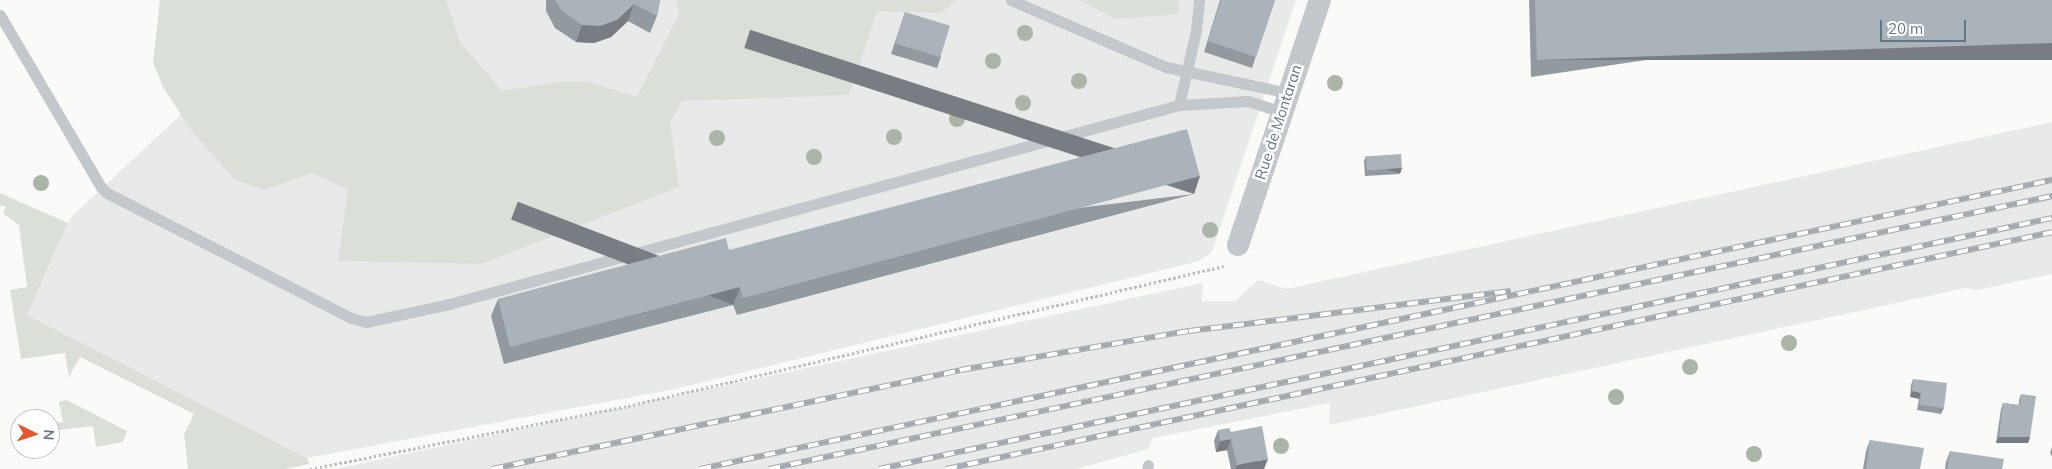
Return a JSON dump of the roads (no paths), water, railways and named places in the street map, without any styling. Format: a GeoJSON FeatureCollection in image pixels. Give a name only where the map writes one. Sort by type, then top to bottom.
{"type":"FeatureCollection","features":[{"type":"Feature","properties":{"kind":"street","name":"Rue de Montaran"},"geometry":{"type":"LineString","coordinates":[[1238,244],[1320,0]]}},
{"type":"Feature","properties":{"kind":"lane"},"geometry":{"type":"LineString","coordinates":[[1010,0],[1166,67],[1185,71],[1285,102]]}},
{"type":"Feature","properties":{"kind":"lane"},"geometry":{"type":"LineString","coordinates":[[1179,105],[1185,71],[1196,30],[1199,0]]}},
{"type":"Feature","properties":{"kind":"lane"},"geometry":{"type":"LineString","coordinates":[[0,15],[100,187],[107,194],[351,318],[366,322],[449,304],[1179,105],[1285,102]]}},
{"type":"Feature","properties":{"kind":"railway"},"geometry":{"type":"LineString","coordinates":[[700,469],[2052,180]]}},
{"type":"Feature","properties":{"kind":"railway"},"geometry":{"type":"LineString","coordinates":[[769,469],[2052,196]]}},
{"type":"Feature","properties":{"kind":"railway"},"geometry":{"type":"LineString","coordinates":[[879,469],[2052,218]]}},
{"type":"Feature","properties":{"kind":"railway"},"geometry":{"type":"LineString","coordinates":[[946,469],[2052,232]]}},
{"type":"Feature","properties":{"kind":"railway"},"geometry":{"type":"LineString","coordinates":[[492,469],[960,370],[1189,331],[1511,291]]}}]}
